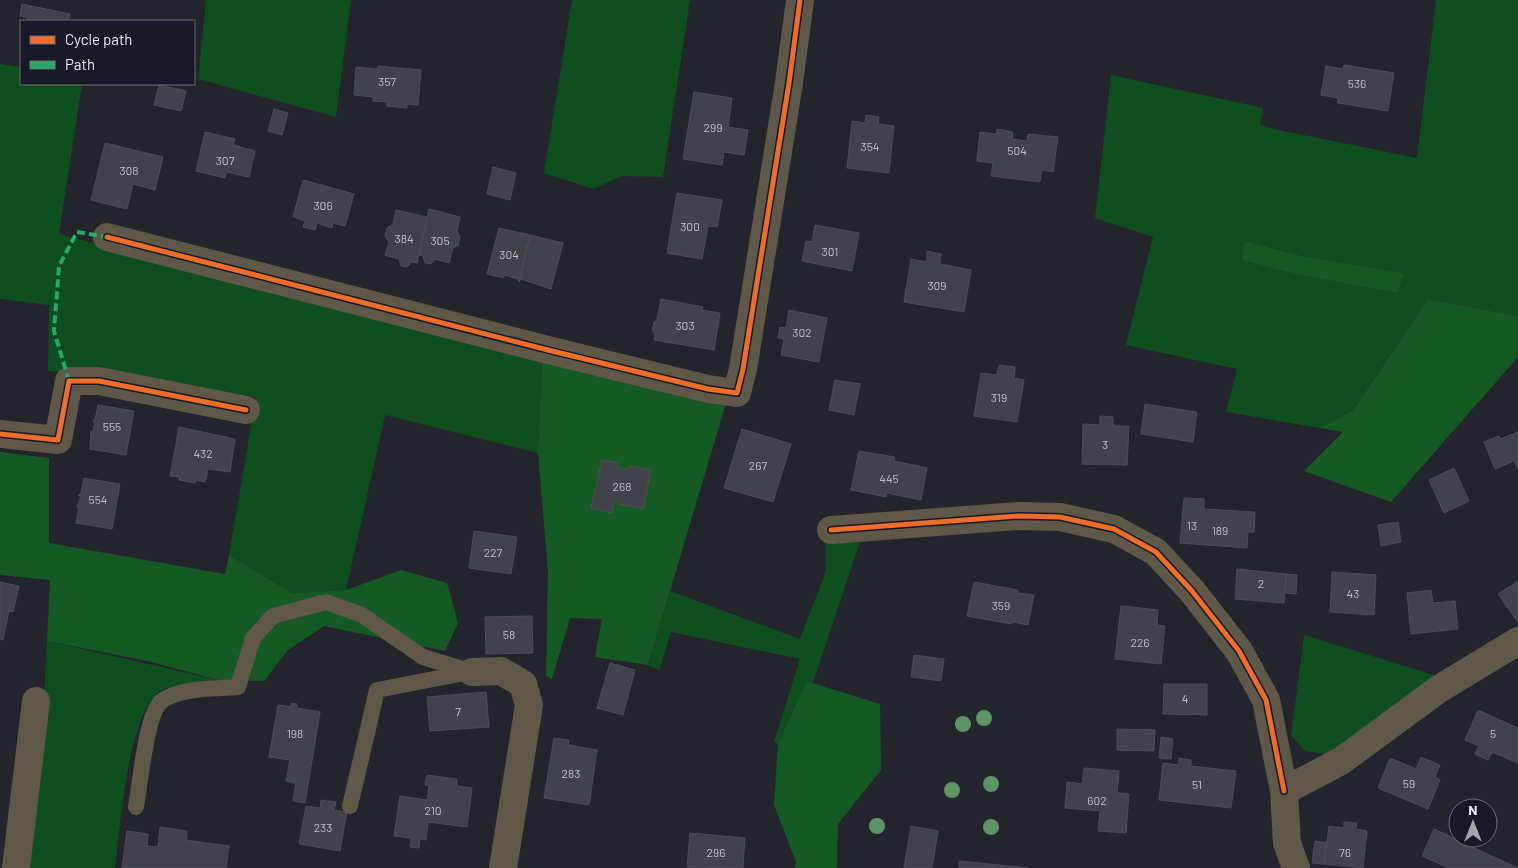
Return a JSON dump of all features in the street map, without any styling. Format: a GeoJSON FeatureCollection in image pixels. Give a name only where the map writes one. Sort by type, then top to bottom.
{"type":"FeatureCollection","features":[{"type":"Feature","properties":{"kind":"street"},"geometry":{"type":"LineString","coordinates":[[107,237],[708,390],[737,393],[743,369],[789,83],[800,0]]}},
{"type":"Feature","properties":{"kind":"street"},"geometry":{"type":"LineString","coordinates":[[0,434],[58,440],[69,382],[99,382],[246,410]]}},
{"type":"Feature","properties":{"kind":"street"},"geometry":{"type":"LineString","coordinates":[[830,530],[1019,516],[1060,517],[1114,529],[1156,552],[1192,591],[1239,651],[1266,700],[1284,791],[1287,843],[1296,868]]}},
{"type":"Feature","properties":{"kind":"street"},"geometry":{"type":"LineString","coordinates":[[1284,791],[1341,761],[1439,689],[1518,641]]}},
{"type":"Feature","properties":{"kind":"street"},"geometry":{"type":"LineString","coordinates":[[472,672],[501,671],[523,684],[529,704],[503,868]]}},
{"type":"Feature","properties":{"kind":"street"},"geometry":{"type":"LineString","coordinates":[[16,868],[36,701]]}},
{"type":"Feature","properties":{"kind":"lane"},"geometry":{"type":"LineString","coordinates":[[136,807],[150,717],[161,701],[184,692],[238,687],[253,638],[273,616],[326,602],[362,615],[423,657],[472,672]]}},
{"type":"Feature","properties":{"kind":"lane"},"geometry":{"type":"LineString","coordinates":[[350,806],[377,690],[472,672]]}},
{"type":"Feature","properties":{"kind":"green space"},"geometry":{"type":"Polygon","coordinates":[[[206,0],[351,0],[336,117],[198,79],[206,0]]]}},
{"type":"Feature","properties":{"kind":"green space"},"geometry":{"type":"Polygon","coordinates":[[[572,0],[690,0],[663,177],[622,176],[593,189],[544,173],[572,0]]]}},
{"type":"Feature","properties":{"kind":"green space"},"geometry":{"type":"Polygon","coordinates":[[[1436,0],[1518,0],[1518,316],[1428,299],[1353,410],[1320,428],[1226,412],[1237,369],[1126,345],[1153,237],[1095,218],[1111,75],[1263,108],[1260,125],[1274,129],[1417,158],[1436,0]],[[1245,241],[1398,293],[1404,273],[1307,257],[1245,241]]]}},
{"type":"Feature","properties":{"kind":"green space"},"geometry":{"type":"Polygon","coordinates":[[[0,64],[20,67],[20,85],[82,85],[59,234],[542,358],[538,453],[385,415],[346,590],[292,593],[229,555],[256,397],[48,371],[49,305],[0,299],[0,64]]]}},
{"type":"Feature","properties":{"kind":"green space"},"geometry":{"type":"Polygon","coordinates":[[[1245,241],[1307,257],[1404,273],[1398,293],[1297,274],[1242,260],[1245,241]]]}},
{"type":"Feature","properties":{"kind":"green space"},"geometry":{"type":"Polygon","coordinates":[[[1428,299],[1518,316],[1518,357],[1391,502],[1304,471],[1343,432],[1320,428],[1353,410],[1428,299]]]}},
{"type":"Feature","properties":{"kind":"green space"},"geometry":{"type":"Polygon","coordinates":[[[542,358],[726,403],[648,665],[595,657],[602,619],[570,618],[552,679],[546,676],[548,571],[538,453],[542,358]]]}},
{"type":"Feature","properties":{"kind":"green space"},"geometry":{"type":"Polygon","coordinates":[[[0,452],[49,458],[49,543],[225,574],[229,555],[292,593],[346,590],[401,570],[447,583],[458,623],[445,651],[324,626],[288,650],[264,681],[219,680],[147,661],[47,641],[50,580],[0,575],[0,452]]]}},
{"type":"Feature","properties":{"kind":"green space"},"geometry":{"type":"Polygon","coordinates":[[[862,536],[813,683],[806,681],[778,744],[774,742],[800,659],[671,632],[659,671],[648,665],[670,591],[800,639],[826,571],[826,537],[862,536]]]}},
{"type":"Feature","properties":{"kind":"green space"},"geometry":{"type":"Polygon","coordinates":[[[1304,635],[1437,676],[1331,755],[1305,751],[1291,736],[1304,635]]]}},
{"type":"Feature","properties":{"kind":"green space"},"geometry":{"type":"Polygon","coordinates":[[[47,641],[219,680],[167,688],[150,701],[141,720],[128,771],[115,868],[25,868],[44,700],[47,641]]]}},
{"type":"Feature","properties":{"kind":"green space"},"geometry":{"type":"Polygon","coordinates":[[[806,681],[880,704],[881,770],[838,824],[837,868],[795,868],[796,862],[774,805],[778,744],[806,681]]]}},
{"type":"Feature","properties":{"kind":"building"},"geometry":{"type":"Polygon","coordinates":[[[22,4],[70,14],[68,20],[27,20],[28,18],[20,16],[22,4]]]}},
{"type":"Feature","properties":{"kind":"building"},"geometry":{"type":"Polygon","coordinates":[[[1344,65],[1394,73],[1388,111],[1338,103],[1338,98],[1321,95],[1326,66],[1343,69],[1344,65]]]}},
{"type":"Feature","properties":{"kind":"building"},"geometry":{"type":"Polygon","coordinates":[[[378,66],[421,70],[418,105],[407,104],[407,108],[387,106],[387,102],[373,101],[373,97],[354,95],[356,67],[377,69],[378,66]]]}},
{"type":"Feature","properties":{"kind":"building"},"geometry":{"type":"Polygon","coordinates":[[[159,85],[186,91],[181,111],[154,105],[159,85]]]}},
{"type":"Feature","properties":{"kind":"building"},"geometry":{"type":"Polygon","coordinates":[[[694,92],[732,98],[728,127],[748,130],[744,155],[724,152],[722,165],[683,159],[694,92]]]}},
{"type":"Feature","properties":{"kind":"building"},"geometry":{"type":"Polygon","coordinates":[[[274,109],[288,113],[282,135],[268,131],[274,109]]]}},
{"type":"Feature","properties":{"kind":"building"},"geometry":{"type":"Polygon","coordinates":[[[866,115],[879,117],[878,124],[894,126],[889,173],[847,168],[852,121],[865,123],[866,115]]]}},
{"type":"Feature","properties":{"kind":"building"},"geometry":{"type":"Polygon","coordinates":[[[997,129],[1013,132],[1012,139],[1027,141],[1028,134],[1058,137],[1053,172],[1042,170],[1040,182],[991,176],[993,163],[977,161],[980,132],[996,134],[997,129]]]}},
{"type":"Feature","properties":{"kind":"building"},"geometry":{"type":"Polygon","coordinates":[[[205,132],[235,139],[233,145],[255,151],[249,177],[227,172],[225,178],[196,171],[205,132]]]}},
{"type":"Feature","properties":{"kind":"building"},"geometry":{"type":"Polygon","coordinates":[[[105,143],[163,157],[155,190],[133,184],[127,209],[91,200],[105,143]]]}},
{"type":"Feature","properties":{"kind":"building"},"geometry":{"type":"Polygon","coordinates":[[[493,167],[516,173],[510,200],[487,194],[493,167]]]}},
{"type":"Feature","properties":{"kind":"building"},"geometry":{"type":"Polygon","coordinates":[[[303,180],[354,194],[345,226],[333,223],[332,228],[317,223],[315,230],[303,227],[305,221],[293,217],[303,180]]]}},
{"type":"Feature","properties":{"kind":"building"},"geometry":{"type":"Polygon","coordinates":[[[677,193],[722,200],[717,227],[708,226],[702,259],[667,253],[677,193]]]}},
{"type":"Feature","properties":{"kind":"building"},"geometry":{"type":"Polygon","coordinates":[[[429,209],[460,217],[457,231],[460,237],[458,245],[453,248],[449,263],[435,259],[431,264],[425,263],[423,256],[419,255],[429,209]]]}},
{"type":"Feature","properties":{"kind":"building"},"geometry":{"type":"Polygon","coordinates":[[[396,210],[427,217],[417,263],[412,262],[407,267],[401,266],[399,259],[385,255],[389,242],[385,236],[387,228],[393,224],[396,210]]]}},
{"type":"Feature","properties":{"kind":"building"},"geometry":{"type":"Polygon","coordinates":[[[815,225],[859,233],[852,271],[802,261],[806,241],[812,242],[815,225]]]}},
{"type":"Feature","properties":{"kind":"building"},"geometry":{"type":"Polygon","coordinates":[[[499,228],[530,235],[519,282],[518,279],[504,275],[504,278],[487,274],[499,228]]]}},
{"type":"Feature","properties":{"kind":"building"},"geometry":{"type":"Polygon","coordinates":[[[530,235],[563,243],[551,289],[521,279],[519,282],[530,235]]]}},
{"type":"Feature","properties":{"kind":"building"},"geometry":{"type":"Polygon","coordinates":[[[927,251],[941,254],[940,264],[971,270],[964,312],[904,302],[911,259],[926,262],[927,251]]]}},
{"type":"Feature","properties":{"kind":"building"},"geometry":{"type":"Polygon","coordinates":[[[661,299],[703,307],[702,310],[720,313],[714,350],[654,340],[655,334],[652,330],[654,322],[657,320],[661,299]]]}},
{"type":"Feature","properties":{"kind":"building"},"geometry":{"type":"Polygon","coordinates":[[[789,310],[827,318],[819,362],[781,355],[784,339],[778,338],[780,327],[786,328],[789,310]]]}},
{"type":"Feature","properties":{"kind":"building"},"geometry":{"type":"Polygon","coordinates":[[[999,365],[1015,367],[1014,378],[1024,380],[1017,422],[974,416],[981,373],[997,375],[999,365]]]}},
{"type":"Feature","properties":{"kind":"building"},"geometry":{"type":"Polygon","coordinates":[[[835,380],[860,384],[854,415],[829,410],[835,380]]]}},
{"type":"Feature","properties":{"kind":"building"},"geometry":{"type":"Polygon","coordinates":[[[1145,404],[1197,412],[1193,442],[1141,434],[1145,404]]]}},
{"type":"Feature","properties":{"kind":"building"},"geometry":{"type":"Polygon","coordinates":[[[98,405],[134,411],[126,455],[90,449],[91,431],[93,431],[95,423],[93,420],[95,420],[98,405]]]}},
{"type":"Feature","properties":{"kind":"building"},"geometry":{"type":"Polygon","coordinates":[[[1100,416],[1113,417],[1113,426],[1129,426],[1127,465],[1082,464],[1083,424],[1100,425],[1100,416]]]}},
{"type":"Feature","properties":{"kind":"building"},"geometry":{"type":"Polygon","coordinates":[[[179,427],[235,439],[230,472],[208,469],[205,482],[196,480],[195,483],[179,480],[180,477],[170,476],[179,427]]]}},
{"type":"Feature","properties":{"kind":"building"},"geometry":{"type":"Polygon","coordinates":[[[742,429],[791,444],[773,502],[724,488],[742,429]]]}},
{"type":"Feature","properties":{"kind":"building"},"geometry":{"type":"Polygon","coordinates":[[[1518,432],[1518,469],[1514,461],[1495,469],[1484,442],[1499,436],[1500,439],[1518,432]]]}},
{"type":"Feature","properties":{"kind":"building"},"geometry":{"type":"Polygon","coordinates":[[[859,451],[894,457],[894,461],[927,468],[921,500],[887,493],[886,497],[851,490],[859,451]]]}},
{"type":"Feature","properties":{"kind":"building"},"geometry":{"type":"Polygon","coordinates":[[[602,460],[617,463],[617,467],[629,470],[630,466],[651,470],[643,509],[614,503],[612,513],[591,508],[602,460]]]}},
{"type":"Feature","properties":{"kind":"building"},"geometry":{"type":"Polygon","coordinates":[[[1454,468],[1469,501],[1444,513],[1429,480],[1454,468]]]}},
{"type":"Feature","properties":{"kind":"building"},"geometry":{"type":"Polygon","coordinates":[[[84,478],[120,484],[112,529],[76,523],[79,507],[77,507],[81,496],[78,496],[81,493],[84,478]]]}},
{"type":"Feature","properties":{"kind":"building"},"geometry":{"type":"Polygon","coordinates":[[[1184,498],[1204,499],[1204,509],[1255,512],[1254,532],[1248,532],[1247,548],[1180,543],[1184,498]]]}},
{"type":"Feature","properties":{"kind":"building"},"geometry":{"type":"Polygon","coordinates":[[[1398,522],[1401,542],[1381,546],[1378,525],[1398,522]]]}},
{"type":"Feature","properties":{"kind":"building"},"geometry":{"type":"Polygon","coordinates":[[[474,531],[517,537],[511,574],[469,568],[474,531]]]}},
{"type":"Feature","properties":{"kind":"building"},"geometry":{"type":"Polygon","coordinates":[[[1237,569],[1286,574],[1284,603],[1235,599],[1237,569]]]}},
{"type":"Feature","properties":{"kind":"building"},"geometry":{"type":"Polygon","coordinates":[[[1332,572],[1376,575],[1374,615],[1330,612],[1332,572]]]}},
{"type":"Feature","properties":{"kind":"building"},"geometry":{"type":"Polygon","coordinates":[[[1286,574],[1297,575],[1296,594],[1285,593],[1286,574]]]}},
{"type":"Feature","properties":{"kind":"building"},"geometry":{"type":"Polygon","coordinates":[[[1518,581],[1518,622],[1498,594],[1518,581]]]}},
{"type":"Feature","properties":{"kind":"building"},"geometry":{"type":"Polygon","coordinates":[[[0,582],[19,586],[13,612],[9,611],[3,640],[0,639],[0,582]]]}},
{"type":"Feature","properties":{"kind":"building"},"geometry":{"type":"Polygon","coordinates":[[[974,582],[1034,595],[1028,625],[967,616],[974,582]]]}},
{"type":"Feature","properties":{"kind":"building"},"geometry":{"type":"Polygon","coordinates":[[[1431,590],[1433,603],[1455,601],[1458,629],[1411,634],[1407,593],[1431,590]]]}},
{"type":"Feature","properties":{"kind":"building"},"geometry":{"type":"Polygon","coordinates":[[[1121,606],[1158,610],[1157,625],[1165,626],[1161,664],[1115,659],[1121,606]]]}},
{"type":"Feature","properties":{"kind":"building"},"geometry":{"type":"Polygon","coordinates":[[[532,616],[533,653],[486,654],[485,617],[532,616]]]}},
{"type":"Feature","properties":{"kind":"building"},"geometry":{"type":"Polygon","coordinates":[[[914,655],[944,659],[941,681],[911,677],[914,655]]]}},
{"type":"Feature","properties":{"kind":"building"},"geometry":{"type":"Polygon","coordinates":[[[610,663],[635,670],[623,715],[597,708],[610,663]]]}},
{"type":"Feature","properties":{"kind":"building"},"geometry":{"type":"Polygon","coordinates":[[[1164,684],[1207,684],[1207,715],[1163,714],[1164,684]]]}},
{"type":"Feature","properties":{"kind":"building"},"geometry":{"type":"Polygon","coordinates":[[[486,692],[489,727],[430,731],[427,697],[486,692]]]}},
{"type":"Feature","properties":{"kind":"building"},"geometry":{"type":"Polygon","coordinates":[[[291,703],[297,704],[297,708],[320,712],[305,803],[293,801],[296,783],[286,781],[290,760],[269,757],[278,705],[291,707],[291,703]]]}},
{"type":"Feature","properties":{"kind":"building"},"geometry":{"type":"Polygon","coordinates":[[[1478,710],[1518,728],[1518,763],[1492,752],[1488,760],[1475,754],[1479,746],[1465,740],[1478,710]]]}},
{"type":"Feature","properties":{"kind":"building"},"geometry":{"type":"Polygon","coordinates":[[[1117,729],[1155,730],[1154,751],[1117,750],[1117,729]]]}},
{"type":"Feature","properties":{"kind":"building"},"geometry":{"type":"Polygon","coordinates":[[[1161,737],[1173,739],[1171,759],[1159,758],[1161,737]]]}},
{"type":"Feature","properties":{"kind":"building"},"geometry":{"type":"Polygon","coordinates":[[[554,738],[569,740],[568,745],[597,750],[589,805],[544,798],[554,738]]]}},
{"type":"Feature","properties":{"kind":"building"},"geometry":{"type":"Polygon","coordinates":[[[1421,757],[1440,765],[1435,777],[1440,780],[1428,809],[1378,788],[1390,758],[1416,769],[1421,757]]]}},
{"type":"Feature","properties":{"kind":"building"},"geometry":{"type":"Polygon","coordinates":[[[1179,758],[1191,760],[1191,766],[1236,771],[1231,808],[1159,800],[1163,763],[1179,765],[1179,758]]]}},
{"type":"Feature","properties":{"kind":"building"},"geometry":{"type":"Polygon","coordinates":[[[1084,768],[1119,771],[1117,793],[1129,794],[1126,833],[1098,831],[1100,811],[1065,808],[1067,782],[1082,784],[1084,768]]]}},
{"type":"Feature","properties":{"kind":"building"},"geometry":{"type":"Polygon","coordinates":[[[427,775],[457,779],[457,786],[472,788],[467,827],[428,822],[426,840],[420,839],[419,848],[410,847],[411,838],[394,836],[400,796],[427,800],[429,786],[425,785],[427,775]]]}},
{"type":"Feature","properties":{"kind":"building"},"geometry":{"type":"Polygon","coordinates":[[[321,800],[336,802],[334,810],[347,812],[340,851],[299,844],[306,806],[320,808],[321,800]]]}},
{"type":"Feature","properties":{"kind":"building"},"geometry":{"type":"Polygon","coordinates":[[[1344,822],[1357,823],[1356,829],[1367,831],[1363,868],[1324,864],[1329,826],[1344,828],[1344,822]]]}},
{"type":"Feature","properties":{"kind":"building"},"geometry":{"type":"Polygon","coordinates":[[[911,826],[938,831],[932,868],[904,868],[911,826]]]}},
{"type":"Feature","properties":{"kind":"building"},"geometry":{"type":"Polygon","coordinates":[[[160,827],[187,831],[186,840],[229,846],[226,868],[122,868],[127,831],[148,834],[147,846],[158,847],[160,827]]]}},
{"type":"Feature","properties":{"kind":"building"},"geometry":{"type":"Polygon","coordinates":[[[1434,829],[1448,835],[1448,848],[1474,848],[1518,868],[1449,868],[1422,856],[1434,829]]]}},
{"type":"Feature","properties":{"kind":"building"},"geometry":{"type":"Polygon","coordinates":[[[690,833],[745,838],[743,868],[687,867],[690,833]]]}},
{"type":"Feature","properties":{"kind":"building"},"geometry":{"type":"Polygon","coordinates":[[[1315,841],[1327,843],[1324,864],[1312,863],[1315,841]]]}},
{"type":"Feature","properties":{"kind":"building"},"geometry":{"type":"Polygon","coordinates":[[[959,861],[1029,868],[959,868],[959,861]]]}},
{"type":"Feature","properties":{"kind":"marked path"},"geometry":{"type":"LineString","coordinates":[[69,381],[54,331],[59,266],[77,232],[107,237]]}},
{"type":"Feature","properties":{"kind":"cycle path"},"geometry":{"type":"LineString","coordinates":[[107,237],[548,350],[708,389],[737,393],[743,369],[789,83],[800,0]]}},
{"type":"Feature","properties":{"kind":"cycle path"},"geometry":{"type":"LineString","coordinates":[[0,434],[58,440],[69,381],[99,381],[246,410]]}},
{"type":"Feature","properties":{"kind":"cycle path"},"geometry":{"type":"LineString","coordinates":[[831,530],[1019,516],[1060,517],[1114,529],[1156,552],[1192,591],[1239,651],[1266,700],[1284,791]]}}]}
